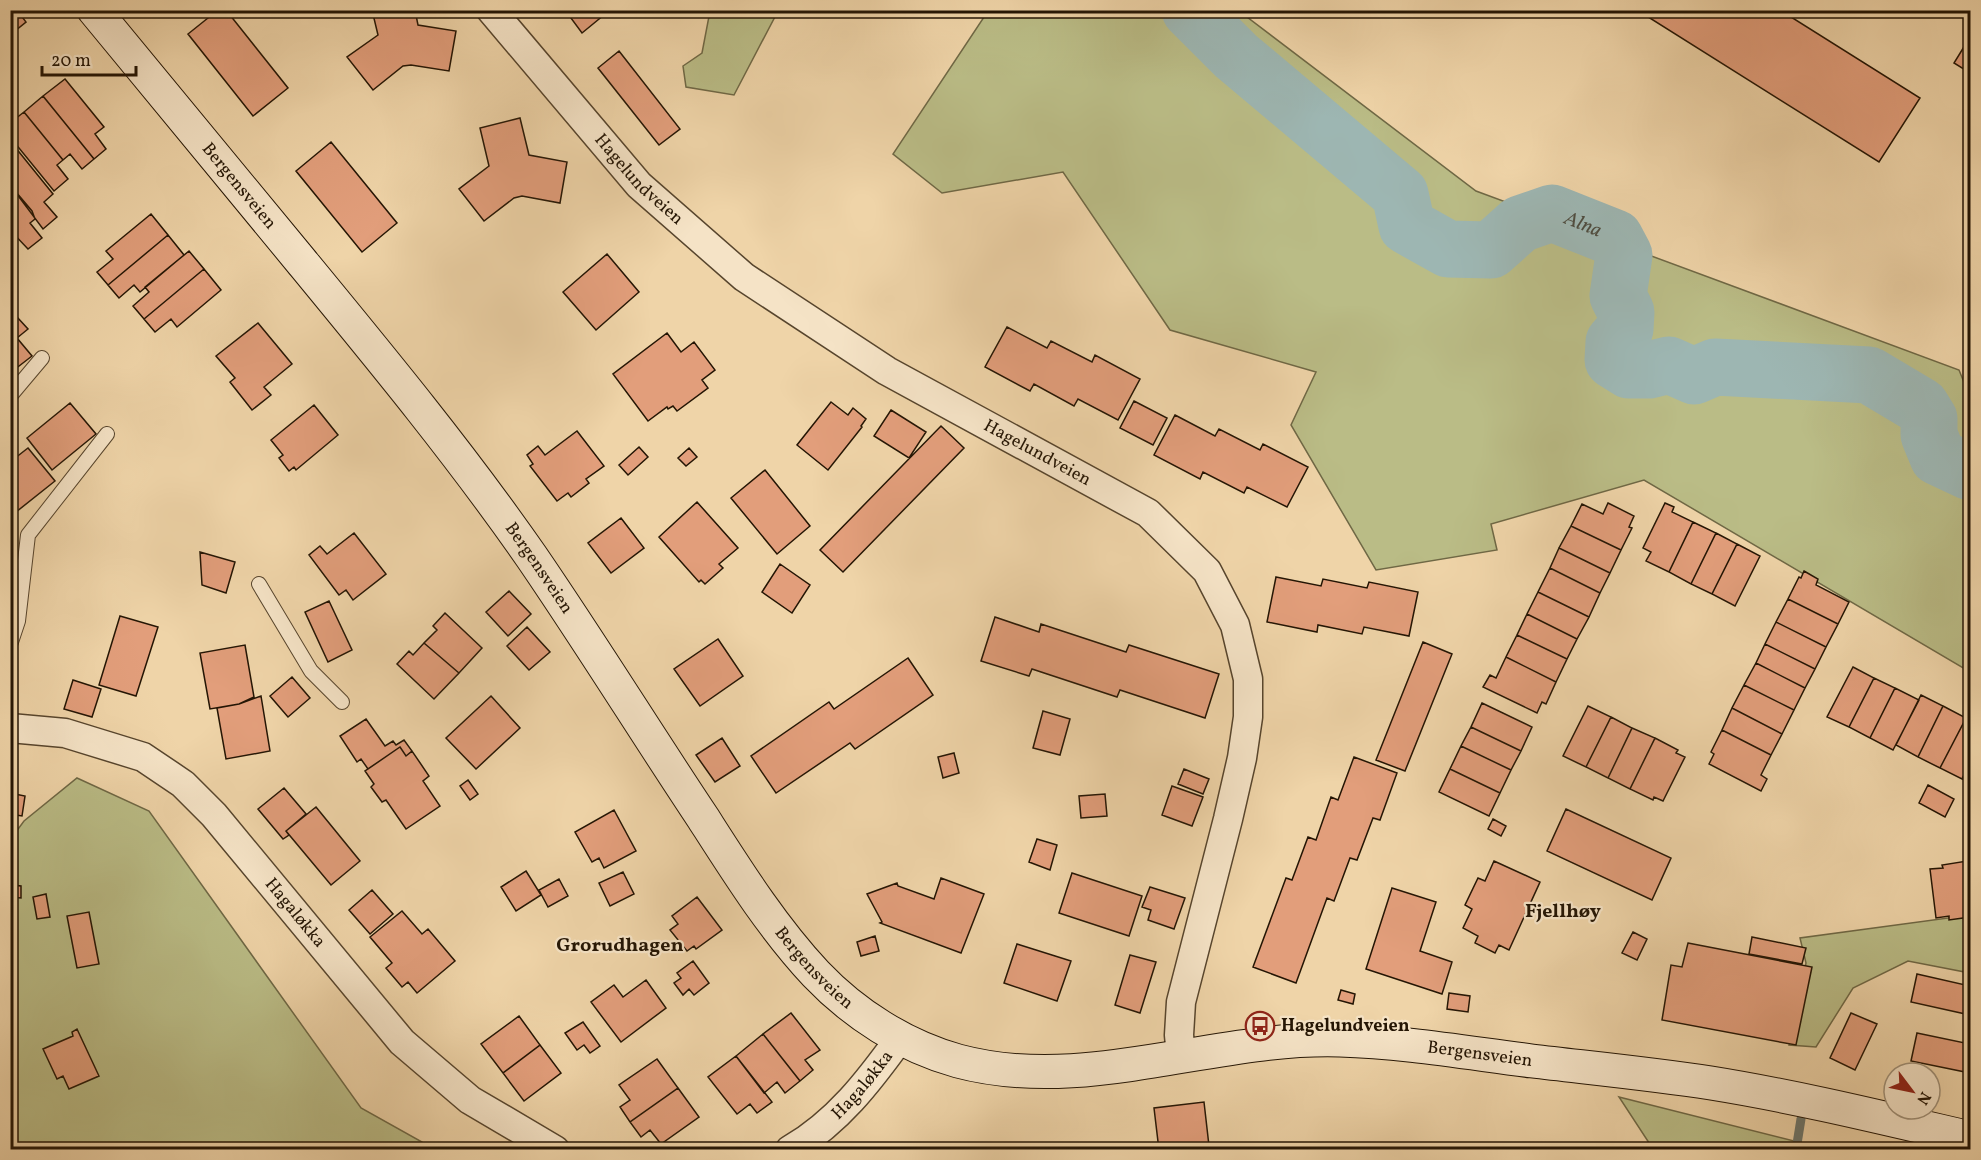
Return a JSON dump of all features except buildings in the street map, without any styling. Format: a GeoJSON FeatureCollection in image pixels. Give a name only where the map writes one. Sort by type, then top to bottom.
{"type":"FeatureCollection","features":[{"type":"Feature","properties":{"kind":"street","name":"Bergensveien"},"geometry":{"type":"LineString","coordinates":[[94,10],[358,330],[487,495],[533,560],[739,873],[790,944],[815,973],[841,998],[868,1019],[926,1051],[995,1069],[1063,1071],[1093,1069],[1306,1040],[1344,1040],[1403,1045],[1705,1082],[1766,1093],[1971,1138]]}},
{"type":"Feature","properties":{"kind":"street","name":"Hagelundveien"},"geometry":{"type":"LineString","coordinates":[[491,10],[639,185],[744,277],[887,370],[1148,513],[1207,571],[1235,625],[1248,679],[1248,717],[1242,758],[1228,819],[1181,1002],[1179,1035],[1181,1056]]}},
{"type":"Feature","properties":{"kind":"street","name":"Hagaløkka"},"geometry":{"type":"LineString","coordinates":[[10,728],[65,734],[143,757],[183,784],[214,815],[402,1041],[470,1100],[555,1149]]}},
{"type":"Feature","properties":{"kind":"street","name":"Hagaløkka"},"geometry":{"type":"LineString","coordinates":[[790,1149],[825,1125],[850,1102],[900,1038]]}},
{"type":"Feature","properties":{"kind":"lane"},"geometry":{"type":"LineString","coordinates":[[10,396],[42,358]]}},
{"type":"Feature","properties":{"kind":"lane"},"geometry":{"type":"LineString","coordinates":[[10,645],[18,621],[28,535],[107,434]]}},
{"type":"Feature","properties":{"kind":"lane"},"geometry":{"type":"LineString","coordinates":[[259,584],[311,670],[342,702]]}},
{"type":"Feature","properties":{"kind":"green space"},"geometry":{"type":"Polygon","coordinates":[[[710,11],[778,11],[734,95],[686,87],[683,66],[702,53],[710,11]]]}},
{"type":"Feature","properties":{"kind":"green space"},"geometry":{"type":"Polygon","coordinates":[[[988,11],[1239,11],[1476,191],[1959,370],[1970,397],[1970,672],[1644,480],[1491,524],[1497,550],[1376,570],[1291,425],[1316,372],[1170,330],[1063,172],[942,193],[893,154],[988,11]]]}},
{"type":"Feature","properties":{"kind":"green space"},"geometry":{"type":"Polygon","coordinates":[[[77,778],[149,811],[361,1108],[422,1142],[424,1149],[11,1149],[10,840],[24,821],[77,778]]]}},
{"type":"Feature","properties":{"kind":"green space"},"geometry":{"type":"Polygon","coordinates":[[[1970,915],[1970,973],[1908,961],[1853,988],[1816,1047],[1789,1045],[1806,963],[1800,938],[1970,915]]]}},
{"type":"Feature","properties":{"kind":"green space"},"geometry":{"type":"Polygon","coordinates":[[[1619,1097],[1826,1149],[1653,1149],[1619,1097]]]}},
{"type":"Feature","properties":{"kind":"waterway","name":"Alna"},"geometry":{"type":"LineString","coordinates":[[1190,10],[1236,56],[1400,194],[1407,226],[1448,249],[1491,250],[1520,224],[1552,213],[1615,238],[1624,255],[1618,296],[1626,312],[1625,329],[1614,342],[1613,360],[1629,370],[1649,370],[1669,365],[1694,376],[1715,367],[1869,375],[1921,406],[1929,419],[1929,435],[1938,457],[1970,472]]}},
{"type":"Feature","properties":{"kind":"waterway"},"geometry":{"type":"LineString","coordinates":[[1796,1150],[1801,1119]]}},
{"type":"Feature","properties":{"kind":"place","name":"Hagelundveien"},"geometry":{"type":"Point","coordinates":[1260,1026]}},
{"type":"Feature","properties":{"kind":"district","name":"Fjellhøy"},"geometry":{"type":"Point","coordinates":[1563,912]}},
{"type":"Feature","properties":{"kind":"district","name":"Grorudhagen"},"geometry":{"type":"Point","coordinates":[620,946]}}]}
